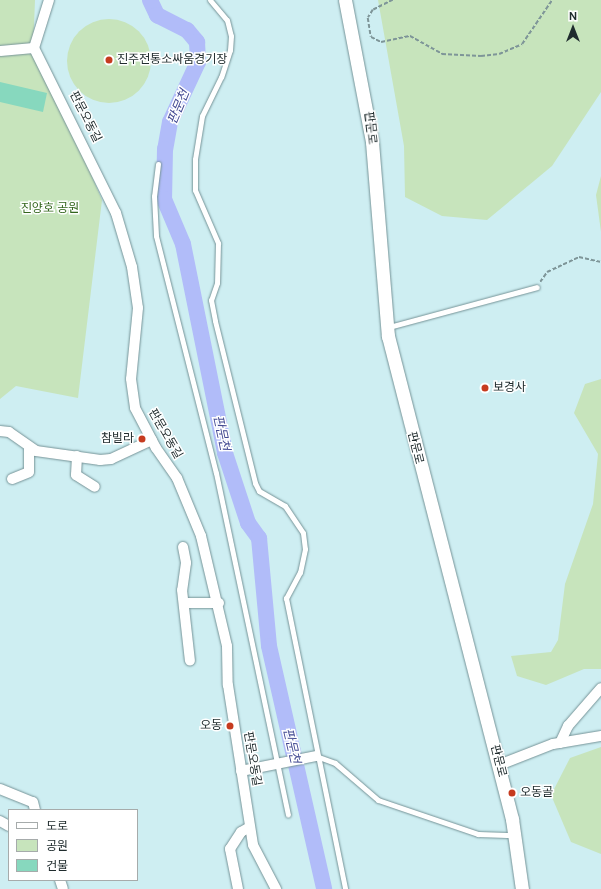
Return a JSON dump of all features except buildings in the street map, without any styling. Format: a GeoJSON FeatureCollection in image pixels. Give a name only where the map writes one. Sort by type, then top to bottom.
{"type":"FeatureCollection","features":[{"type":"Feature","properties":{"kind":"street"},"geometry":{"type":"LineString","coordinates":[[0,51],[34,48],[49,0]]}},
{"type":"Feature","properties":{"kind":"street","name":"판문로"},"geometry":{"type":"LineString","coordinates":[[345,0],[372,142],[388,327],[424,482],[499,765],[514,835],[522,889]]}},
{"type":"Feature","properties":{"kind":"street","name":"판문오동길"},"geometry":{"type":"LineString","coordinates":[[34,48],[116,213],[132,267],[138,308],[132,379],[135,408],[152,440],[177,478],[201,536],[219,603],[241,771],[253,845],[276,889]]}},
{"type":"Feature","properties":{"kind":"street"},"geometry":{"type":"LineString","coordinates":[[0,431],[9,432],[29,447],[77,456],[111,459],[152,440]]}},
{"type":"Feature","properties":{"kind":"street"},"geometry":{"type":"LineString","coordinates":[[12,479],[29,472],[29,447]]}},
{"type":"Feature","properties":{"kind":"street"},"geometry":{"type":"LineString","coordinates":[[77,456],[76,475],[95,487]]}},
{"type":"Feature","properties":{"kind":"street"},"geometry":{"type":"LineString","coordinates":[[183,546],[184,603],[190,661]]}},
{"type":"Feature","properties":{"kind":"street"},"geometry":{"type":"LineString","coordinates":[[184,603],[219,603]]}},
{"type":"Feature","properties":{"kind":"street"},"geometry":{"type":"LineString","coordinates":[[560,742],[568,726],[601,688]]}},
{"type":"Feature","properties":{"kind":"street"},"geometry":{"type":"LineString","coordinates":[[499,765],[560,742],[601,736]]}},
{"type":"Feature","properties":{"kind":"street"},"geometry":{"type":"LineString","coordinates":[[241,771],[316,756]]}},
{"type":"Feature","properties":{"kind":"street"},"geometry":{"type":"LineString","coordinates":[[0,789],[33,802],[35,809]]}},
{"type":"Feature","properties":{"kind":"street"},"geometry":{"type":"LineString","coordinates":[[238,889],[230,849],[241,832],[250,827]]}},
{"type":"Feature","properties":{"kind":"lane"},"geometry":{"type":"LineString","coordinates":[[210,0],[226,20],[230,50],[202,116],[195,159],[195,190],[218,243],[218,275],[211,300],[255,483],[259,491],[285,506],[303,533],[305,549],[300,572],[286,598],[316,756],[345,889]]}},
{"type":"Feature","properties":{"kind":"lane"},"geometry":{"type":"LineString","coordinates":[[158,164],[154,196],[156,236],[216,473],[288,814]]}},
{"type":"Feature","properties":{"kind":"lane"},"geometry":{"type":"LineString","coordinates":[[388,327],[537,287]]}},
{"type":"Feature","properties":{"kind":"lane"},"geometry":{"type":"LineString","coordinates":[[316,756],[336,762],[368,795],[378,800],[478,834],[514,835]]}},
{"type":"Feature","properties":{"kind":"path"},"geometry":{"type":"LineString","coordinates":[[392,0],[373,10],[368,18],[371,38],[382,42],[410,36],[442,54],[481,56],[499,54],[522,44],[552,0]]}},
{"type":"Feature","properties":{"kind":"path"},"geometry":{"type":"LineString","coordinates":[[537,287],[547,272],[579,257],[601,262]]}},
{"type":"Feature","properties":{"kind":"green space","name":"진양호 공원"},"geometry":{"type":"Polygon","coordinates":[[[0,0],[35,0],[33,51],[64,110],[102,200],[78,398],[16,386],[0,399],[0,0]]]}},
{"type":"Feature","properties":{"kind":"green space"},"geometry":{"type":"Polygon","coordinates":[[[378,0],[601,0],[601,92],[552,166],[487,220],[442,216],[405,197],[404,146],[378,0]]]}},
{"type":"Feature","properties":{"kind":"green space","name":"진주전통소싸움경기장"},"geometry":{"type":"Polygon","coordinates":[[[101,19],[117,19],[133,26],[144,37],[151,53],[151,69],[148,77],[139,91],[133,96],[117,103],[101,103],[85,96],[74,85],[67,69],[67,53],[74,37],[85,26],[101,19]]]}},
{"type":"Feature","properties":{"kind":"green space"},"geometry":{"type":"Polygon","coordinates":[[[601,176],[601,232],[596,195],[601,176]]]}},
{"type":"Feature","properties":{"kind":"green space"},"geometry":{"type":"Polygon","coordinates":[[[601,379],[601,669],[584,669],[546,685],[517,676],[511,656],[551,652],[558,640],[565,584],[593,504],[598,454],[574,413],[585,384],[601,379]]]}},
{"type":"Feature","properties":{"kind":"green space"},"geometry":{"type":"Polygon","coordinates":[[[601,747],[601,854],[571,842],[551,795],[570,758],[601,747]]]}},
{"type":"Feature","properties":{"kind":"waterway","name":"판문천"},"geometry":{"type":"LineString","coordinates":[[150,0],[157,15],[187,30],[197,42],[198,62],[170,122],[165,149],[164,199],[183,244],[225,453],[248,523],[259,538],[269,646],[324,889]]}},
{"type":"Feature","properties":{"kind":"place","name":"진주전통소싸움경기장"},"geometry":{"type":"Point","coordinates":[109,60]}},
{"type":"Feature","properties":{"kind":"place","name":"보경사"},"geometry":{"type":"Point","coordinates":[485,388]}},
{"type":"Feature","properties":{"kind":"place","name":"참빌라"},"geometry":{"type":"Point","coordinates":[142,439]}},
{"type":"Feature","properties":{"kind":"place","name":"오동"},"geometry":{"type":"Point","coordinates":[230,726]}},
{"type":"Feature","properties":{"kind":"place","name":"오동골"},"geometry":{"type":"Point","coordinates":[512,793]}}]}
